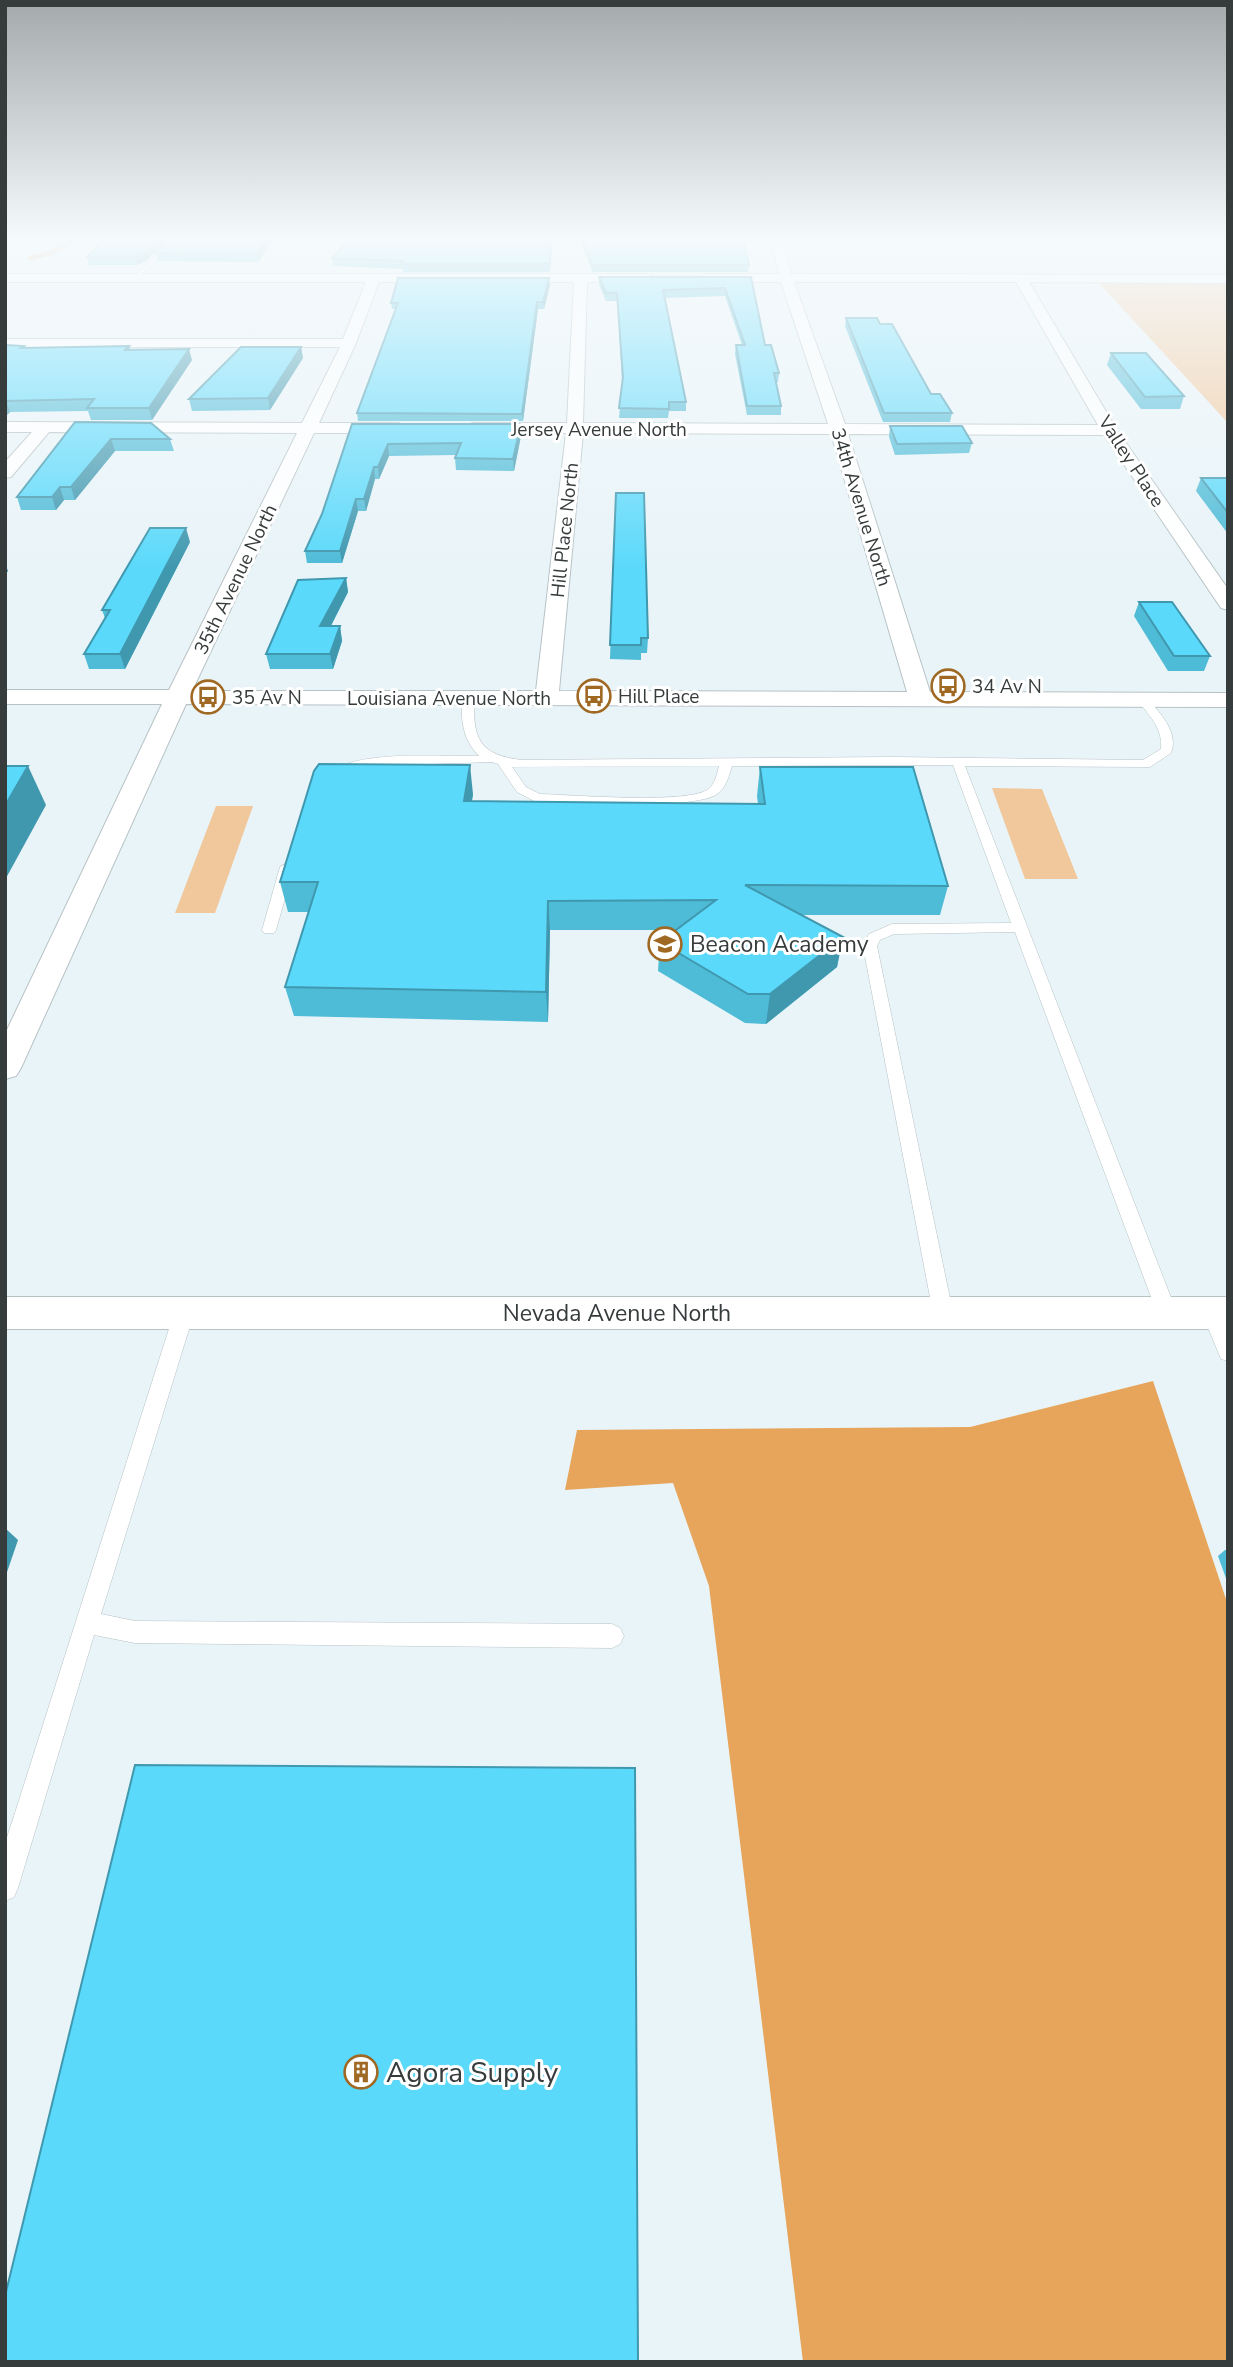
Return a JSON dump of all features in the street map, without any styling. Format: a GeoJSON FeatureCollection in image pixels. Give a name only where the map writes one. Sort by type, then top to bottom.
{"type":"FeatureCollection","features":[{"type":"Feature","properties":{"kind":"street","name":"35th Avenue North"},"geometry":{"type":"LineString","coordinates":[[5,1068],[177,698],[347,347]]}},
{"type":"Feature","properties":{"kind":"street","name":"Hill Place North"},"geometry":{"type":"LineString","coordinates":[[547,698],[575,428],[578,347]]}},
{"type":"Feature","properties":{"kind":"street","name":"34th Avenue North"},"geometry":{"type":"LineString","coordinates":[[810,347],[838,429],[921,699]]}},
{"type":"Feature","properties":{"kind":"street","name":"Valley Place"},"geometry":{"type":"LineString","coordinates":[[1060,347],[1109,430],[1228,604]]}},
{"type":"Feature","properties":{"kind":"street"},"geometry":{"type":"LineString","coordinates":[[5,427],[421,428]]}},
{"type":"Feature","properties":{"kind":"street"},"geometry":{"type":"LineString","coordinates":[[5,473],[45,427]]}},
{"type":"Feature","properties":{"kind":"street","name":"Jersey Avenue North"},"geometry":{"type":"LineString","coordinates":[[449,428],[1109,430]]}},
{"type":"Feature","properties":{"kind":"street","name":"Louisiana Avenue North"},"geometry":{"type":"LineString","coordinates":[[5,697],[1228,700]]}},
{"type":"Feature","properties":{"kind":"street","name":"Nevada Avenue North"},"geometry":{"type":"LineString","coordinates":[[5,1312],[1220,1313]]}},
{"type":"Feature","properties":{"kind":"lane"},"geometry":{"type":"LineString","coordinates":[[468,698],[469,733],[475,747],[490,759]]}},
{"type":"Feature","properties":{"kind":"lane"},"geometry":{"type":"LineString","coordinates":[[319,785],[354,764],[490,759],[504,763],[1146,764],[1167,750],[1169,741],[1164,728],[1143,700]]}},
{"type":"Feature","properties":{"kind":"lane"},"geometry":{"type":"LineString","coordinates":[[504,763],[516,785],[527,795],[539,798],[680,798],[710,794],[718,787],[727,762]]}},
{"type":"Feature","properties":{"kind":"lane"},"geometry":{"type":"LineString","coordinates":[[958,762],[1167,1313]]}},
{"type":"Feature","properties":{"kind":"lane"},"geometry":{"type":"LineString","coordinates":[[269,930],[291,855]]}},
{"type":"Feature","properties":{"kind":"lane"},"geometry":{"type":"LineString","coordinates":[[943,1313],[870,946],[874,937],[892,929],[1020,927]]}},
{"type":"Feature","properties":{"kind":"lane"},"geometry":{"type":"LineString","coordinates":[[5,1888],[44,1752],[89,1623],[184,1313]]}},
{"type":"Feature","properties":{"kind":"lane"},"geometry":{"type":"LineString","coordinates":[[1220,1313],[1228,1353]]}},
{"type":"Feature","properties":{"kind":"lane"},"geometry":{"type":"LineString","coordinates":[[89,1623],[135,1632],[612,1636]]}},
{"type":"Feature","properties":{"kind":"shaded area"},"geometry":{"type":"Polygon","coordinates":[[[1158,347],[1228,347],[1228,423],[1158,347]]]}},
{"type":"Feature","properties":{"kind":"shaded area"},"geometry":{"type":"Polygon","coordinates":[[[992,788],[1042,789],[1078,879],[1025,879],[992,788]]]}},
{"type":"Feature","properties":{"kind":"shaded area"},"geometry":{"type":"Polygon","coordinates":[[[216,806],[253,806],[215,913],[175,913],[216,806]]]}},
{"type":"Feature","properties":{"kind":"shaded area"},"geometry":{"type":"Polygon","coordinates":[[[1153,1381],[1228,1605],[1228,2362],[803,2362],[709,1586],[673,1483],[565,1490],[577,1430],[970,1427],[1153,1381]]]}},
{"type":"Feature","properties":{"kind":"building"},"geometry":{"type":"Polygon","coordinates":[[[5,347],[189,349],[149,408],[87,408],[94,399],[5,401],[5,347]]]}},
{"type":"Feature","properties":{"kind":"building"},"geometry":{"type":"Polygon","coordinates":[[[241,347],[301,347],[268,398],[189,399],[241,347]]]}},
{"type":"Feature","properties":{"kind":"building"},"geometry":{"type":"Polygon","coordinates":[[[381,347],[531,347],[522,414],[357,413],[381,347]]]}},
{"type":"Feature","properties":{"kind":"building"},"geometry":{"type":"Polygon","coordinates":[[[621,347],[675,347],[686,402],[669,402],[669,409],[619,408],[623,377],[621,347]]]}},
{"type":"Feature","properties":{"kind":"building"},"geometry":{"type":"Polygon","coordinates":[[[736,347],[772,347],[779,373],[774,373],[781,406],[747,406],[736,347]]]}},
{"type":"Feature","properties":{"kind":"building"},"geometry":{"type":"Polygon","coordinates":[[[858,347],[905,347],[931,394],[940,394],[952,413],[884,413],[858,347]]]}},
{"type":"Feature","properties":{"kind":"building"},"geometry":{"type":"Polygon","coordinates":[[[1111,353],[1146,353],[1184,396],[1145,397],[1111,353]]]}},
{"type":"Feature","properties":{"kind":"building"},"geometry":{"type":"Polygon","coordinates":[[[75,422],[151,423],[170,439],[111,439],[71,487],[60,487],[52,497],[17,497],[75,422]]]}},
{"type":"Feature","properties":{"kind":"building"},"geometry":{"type":"Polygon","coordinates":[[[352,424],[521,424],[513,459],[455,458],[461,443],[388,444],[378,467],[374,467],[364,499],[356,499],[340,551],[305,551],[322,514],[352,424]]]}},
{"type":"Feature","properties":{"kind":"building"},"geometry":{"type":"Polygon","coordinates":[[[890,426],[962,426],[972,443],[897,444],[890,426]]]}},
{"type":"Feature","properties":{"kind":"building"},"geometry":{"type":"Polygon","coordinates":[[[1201,478],[1228,478],[1228,513],[1201,478]]]}},
{"type":"Feature","properties":{"kind":"building"},"geometry":{"type":"Polygon","coordinates":[[[616,493],[644,493],[648,638],[641,638],[641,645],[610,645],[616,493]]]}},
{"type":"Feature","properties":{"kind":"building"},"geometry":{"type":"Polygon","coordinates":[[[150,528],[186,528],[120,654],[84,654],[110,610],[102,610],[150,528]]]}},
{"type":"Feature","properties":{"kind":"building"},"geometry":{"type":"Polygon","coordinates":[[[346,578],[320,626],[340,626],[330,654],[266,654],[298,580],[346,578]]]}},
{"type":"Feature","properties":{"kind":"building"},"geometry":{"type":"Polygon","coordinates":[[[1139,602],[1172,602],[1210,656],[1174,656],[1139,602]]]}},
{"type":"Feature","properties":{"kind":"building"},"geometry":{"type":"Polygon","coordinates":[[[319,764],[470,765],[464,801],[765,804],[760,767],[913,767],[948,886],[745,885],[843,937],[770,994],[748,994],[660,942],[716,900],[548,901],[546,992],[285,987],[318,882],[280,882],[314,771],[319,764]]]}},
{"type":"Feature","properties":{"kind":"building"},"geometry":{"type":"Polygon","coordinates":[[[5,766],[28,766],[5,806],[5,766]]]}},
{"type":"Feature","properties":{"kind":"building","name":"Agora Supply"},"geometry":{"type":"Polygon","coordinates":[[[135,1765],[635,1768],[638,2362],[5,2362],[5,2296],[135,1765]]]}},
{"type":"Feature","properties":{"kind":"place","name":"34 Av N"},"geometry":{"type":"Point","coordinates":[948,686]}},
{"type":"Feature","properties":{"kind":"place","name":"Hill Place"},"geometry":{"type":"Point","coordinates":[594,696]}},
{"type":"Feature","properties":{"kind":"place","name":"35 Av N"},"geometry":{"type":"Point","coordinates":[208,697]}},
{"type":"Feature","properties":{"kind":"place","name":"Beacon Academy"},"geometry":{"type":"Point","coordinates":[665,944]}},
{"type":"Feature","properties":{"kind":"place","name":"Agora Supply"},"geometry":{"type":"Point","coordinates":[361,2072]}}]}
